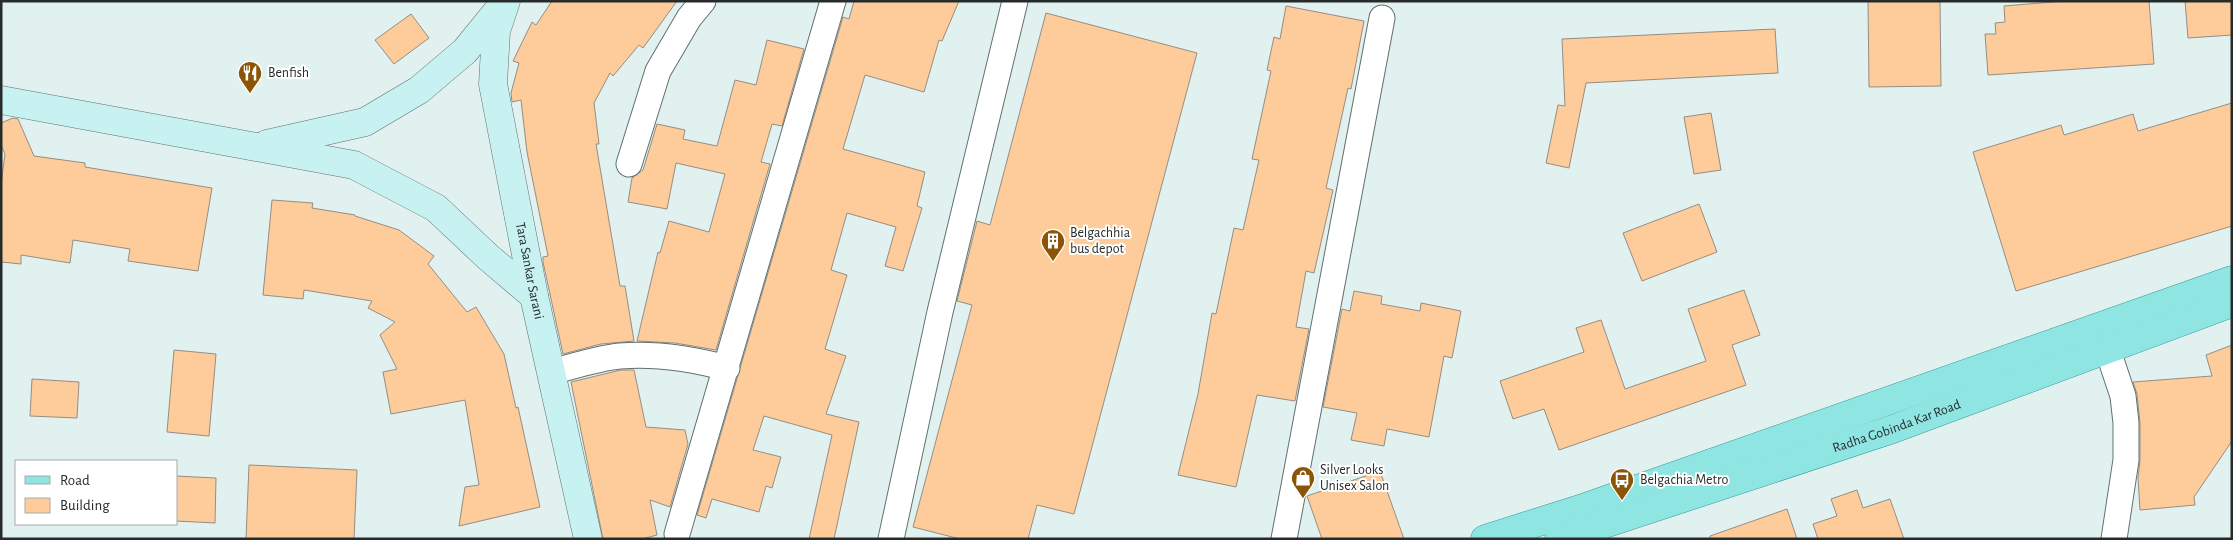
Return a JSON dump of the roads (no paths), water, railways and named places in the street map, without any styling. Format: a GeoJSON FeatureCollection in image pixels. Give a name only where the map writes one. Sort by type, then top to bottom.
{"type":"FeatureCollection","features":[{"type":"Feature","properties":{"kind":"main road"},"geometry":{"type":"LineString","coordinates":[[1485,539],[1586,507],[2232,280]]}},
{"type":"Feature","properties":{"kind":"main road","name":"Radha Gobinda Kar Road"},"geometry":{"type":"LineString","coordinates":[[1559,539],[1892,429],[2232,303]]}},
{"type":"Feature","properties":{"kind":"street"},"geometry":{"type":"LineString","coordinates":[[253,147],[365,122],[419,90],[465,51],[506,1]]}},
{"type":"Feature","properties":{"kind":"street","name":"Tara Sankar Sarani"},"geometry":{"type":"LineString","coordinates":[[506,1],[496,31],[493,84],[534,296],[588,539]]}},
{"type":"Feature","properties":{"kind":"street"},"geometry":{"type":"LineString","coordinates":[[629,164],[658,71],[689,18],[703,1]]}},
{"type":"Feature","properties":{"kind":"street"},"geometry":{"type":"LineString","coordinates":[[677,534],[727,368],[832,1]]}},
{"type":"Feature","properties":{"kind":"street"},"geometry":{"type":"LineString","coordinates":[[891,539],[940,312],[1015,1]]}},
{"type":"Feature","properties":{"kind":"street"},"geometry":{"type":"LineString","coordinates":[[1284,539],[1382,18]]}},
{"type":"Feature","properties":{"kind":"street"},"geometry":{"type":"LineString","coordinates":[[1,100],[354,165],[436,208],[488,257],[534,296]]}},
{"type":"Feature","properties":{"kind":"street"},"geometry":{"type":"LineString","coordinates":[[2107,348],[2123,396],[2126,423],[2126,460],[2114,539]]}},
{"type":"Feature","properties":{"kind":"street"},"geometry":{"type":"LineString","coordinates":[[552,372],[618,356],[637,355],[658,356],[727,368]]}},
{"type":"Feature","properties":{"kind":"place","name":"Benfish"},"geometry":{"type":"Point","coordinates":[250,94]}},
{"type":"Feature","properties":{"kind":"place","name":"Belgachhia bus depot"},"geometry":{"type":"Point","coordinates":[1053,262]}},
{"type":"Feature","properties":{"kind":"place","name":"Silver Looks Unisex Salon"},"geometry":{"type":"Point","coordinates":[1303,499]}},
{"type":"Feature","properties":{"kind":"place","name":"Belgachia Metro"},"geometry":{"type":"Point","coordinates":[1622,501]}}]}
